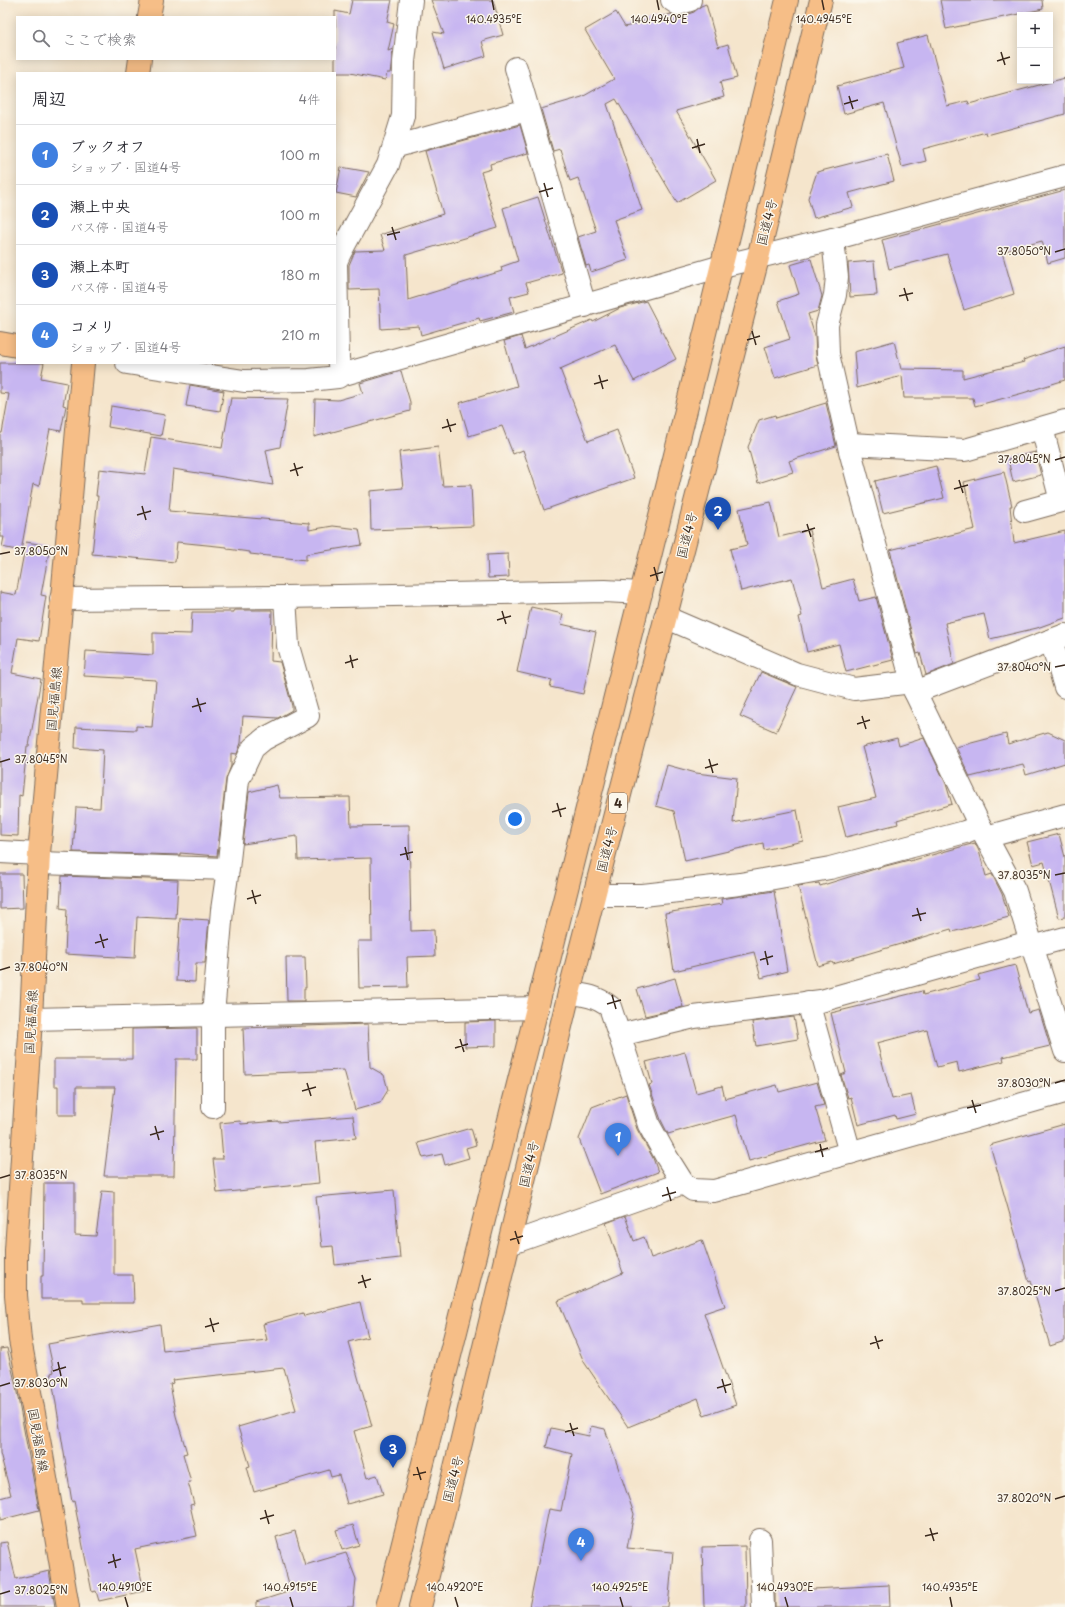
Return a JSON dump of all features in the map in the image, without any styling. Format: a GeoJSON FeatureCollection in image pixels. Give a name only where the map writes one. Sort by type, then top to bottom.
{"type":"FeatureCollection","features":[{"type":"Feature","properties":{"kind":"main road"},"geometry":{"type":"LineString","coordinates":[[149,16],[152,0]]}},
{"type":"Feature","properties":{"kind":"main road","name":"4"},"geometry":{"type":"LineString","coordinates":[[387,1607],[538,1008],[787,0]]}},
{"type":"Feature","properties":{"kind":"main road","name":"国道4号"},"geometry":{"type":"LineString","coordinates":[[420,1607],[454,1472],[569,993],[758,258],[821,0]]}},
{"type":"Feature","properties":{"kind":"main road"},"geometry":{"type":"LineString","coordinates":[[138,72],[140,60]]}},
{"type":"Feature","properties":{"kind":"main road"},"geometry":{"type":"LineString","coordinates":[[0,343],[16,346]]}},
{"type":"Feature","properties":{"kind":"main road","name":"国見福島線"},"geometry":{"type":"LineString","coordinates":[[68,1607],[42,1455],[20,1340],[16,1295],[16,1250],[31,1019],[39,858],[83,364]]}},
{"type":"Feature","properties":{"kind":"street"},"geometry":{"type":"LineString","coordinates":[[341,375],[338,359],[336,262],[388,165],[403,116],[404,62],[412,0]]}},
{"type":"Feature","properties":{"kind":"street"},"geometry":{"type":"LineString","coordinates":[[672,0],[678,4],[690,0]]}},
{"type":"Feature","properties":{"kind":"street"},"geometry":{"type":"LineString","coordinates":[[516,68],[585,306]]}},
{"type":"Feature","properties":{"kind":"street"},"geometry":{"type":"LineString","coordinates":[[394,147],[527,110]]}},
{"type":"Feature","properties":{"kind":"street"},"geometry":{"type":"LineString","coordinates":[[134,364],[244,381],[309,380],[338,377],[722,266],[833,239],[1065,176]]}},
{"type":"Feature","properties":{"kind":"street"},"geometry":{"type":"LineString","coordinates":[[833,239],[837,277],[835,295],[827,325],[828,354],[849,444],[914,687],[983,832],[1015,891],[1065,1051]]}},
{"type":"Feature","properties":{"kind":"street"},"geometry":{"type":"LineString","coordinates":[[849,444],[965,450],[1065,421]]}},
{"type":"Feature","properties":{"kind":"street"},"geometry":{"type":"LineString","coordinates":[[1025,511],[1063,500],[1042,428]]}},
{"type":"Feature","properties":{"kind":"street"},"geometry":{"type":"LineString","coordinates":[[61,599],[285,597],[604,591],[641,593]]}},
{"type":"Feature","properties":{"kind":"street"},"geometry":{"type":"LineString","coordinates":[[213,1107],[213,1015],[222,910],[238,780],[253,748],[264,739],[308,716],[288,646],[285,597]]}},
{"type":"Feature","properties":{"kind":"street"},"geometry":{"type":"LineString","coordinates":[[665,617],[797,674],[854,689],[914,687],[1058,637],[1065,687]]}},
{"type":"Feature","properties":{"kind":"street"},"geometry":{"type":"LineString","coordinates":[[594,895],[643,896],[740,884],[830,868],[965,832],[983,832],[1065,816]]}},
{"type":"Feature","properties":{"kind":"street"},"geometry":{"type":"LineString","coordinates":[[0,852],[39,858],[228,869]]}},
{"type":"Feature","properties":{"kind":"street"},"geometry":{"type":"LineString","coordinates":[[620,1035],[694,1017],[821,1001],[1031,945],[1065,938]]}},
{"type":"Feature","properties":{"kind":"street"},"geometry":{"type":"LineString","coordinates":[[569,993],[600,999],[610,1007],[649,1125],[683,1183],[693,1190],[714,1191],[1065,1092]]}},
{"type":"Feature","properties":{"kind":"street"},"geometry":{"type":"LineString","coordinates":[[808,1002],[850,1153]]}},
{"type":"Feature","properties":{"kind":"street"},"geometry":{"type":"LineString","coordinates":[[31,1019],[538,1008]]}},
{"type":"Feature","properties":{"kind":"street"},"geometry":{"type":"LineString","coordinates":[[509,1244],[683,1183]]}},
{"type":"Feature","properties":{"kind":"street"},"geometry":{"type":"LineString","coordinates":[[760,1540],[763,1607]]}},
{"type":"Feature","properties":{"kind":"building"},"geometry":{"type":"Polygon","coordinates":[[[352,0],[392,0],[387,22],[394,24],[388,51],[393,49],[390,73],[387,73],[385,80],[350,73],[335,72],[335,11],[349,14],[352,0]]]}},
{"type":"Feature","properties":{"kind":"building"},"geometry":{"type":"Polygon","coordinates":[[[431,0],[493,0],[503,35],[482,41],[486,56],[444,69],[433,32],[444,34],[431,0]]]}},
{"type":"Feature","properties":{"kind":"building"},"geometry":{"type":"Polygon","coordinates":[[[940,0],[1042,0],[1043,9],[1028,12],[1017,12],[1017,14],[946,29],[940,0]]]}},
{"type":"Feature","properties":{"kind":"building"},"geometry":{"type":"Polygon","coordinates":[[[706,4],[718,47],[728,44],[737,78],[720,82],[724,97],[676,111],[716,180],[677,203],[616,99],[607,104],[642,210],[614,220],[628,260],[591,272],[589,265],[586,266],[578,237],[596,231],[578,178],[570,181],[560,149],[553,151],[541,109],[582,97],[614,79],[585,30],[616,12],[625,27],[671,14],[682,16],[694,12],[706,4]]]}},
{"type":"Feature","properties":{"kind":"building"},"geometry":{"type":"Polygon","coordinates":[[[928,35],[947,106],[968,101],[969,104],[1043,84],[1053,84],[1053,81],[1065,78],[1065,114],[987,135],[986,132],[923,149],[926,161],[902,167],[884,103],[844,114],[837,86],[904,68],[897,43],[928,35]]]}},
{"type":"Feature","properties":{"kind":"building"},"geometry":{"type":"Polygon","coordinates":[[[520,125],[528,153],[490,164],[491,169],[481,172],[498,228],[406,255],[408,300],[502,271],[501,267],[518,261],[503,208],[538,197],[562,273],[526,283],[529,292],[510,297],[514,312],[480,321],[479,318],[421,335],[419,326],[381,329],[379,289],[349,290],[349,265],[355,251],[385,250],[380,235],[443,214],[425,151],[520,125]]]}},
{"type":"Feature","properties":{"kind":"building"},"geometry":{"type":"Polygon","coordinates":[[[887,154],[894,181],[849,193],[853,207],[814,218],[808,198],[817,172],[887,154]]]}},
{"type":"Feature","properties":{"kind":"building"},"geometry":{"type":"Polygon","coordinates":[[[341,167],[369,172],[356,197],[336,193],[341,167]]]}},
{"type":"Feature","properties":{"kind":"building"},"geometry":{"type":"Polygon","coordinates":[[[1065,190],[1065,258],[1048,263],[1042,241],[1002,252],[1014,294],[964,310],[947,254],[889,269],[882,240],[1065,190]]]}},
{"type":"Feature","properties":{"kind":"building"},"geometry":{"type":"Polygon","coordinates":[[[811,259],[822,296],[818,311],[808,314],[815,336],[818,365],[775,378],[765,347],[790,339],[778,301],[799,294],[790,265],[811,259]]]}},
{"type":"Feature","properties":{"kind":"building"},"geometry":{"type":"Polygon","coordinates":[[[874,261],[877,295],[850,297],[848,263],[874,261]]]}},
{"type":"Feature","properties":{"kind":"building"},"geometry":{"type":"Polygon","coordinates":[[[646,301],[676,359],[634,381],[615,345],[560,369],[588,441],[617,430],[634,478],[544,510],[523,450],[513,454],[502,426],[469,436],[459,403],[517,386],[504,341],[521,336],[525,349],[592,320],[593,322],[620,308],[646,301]]]}},
{"type":"Feature","properties":{"kind":"building"},"geometry":{"type":"Polygon","coordinates":[[[894,341],[901,369],[963,370],[963,378],[1024,362],[1023,360],[1065,346],[1065,380],[975,406],[973,398],[904,398],[902,376],[857,388],[854,352],[894,341]]]}},
{"type":"Feature","properties":{"kind":"building"},"geometry":{"type":"Polygon","coordinates":[[[0,363],[44,364],[41,378],[67,383],[63,405],[66,406],[61,431],[50,429],[39,486],[33,484],[21,551],[2,547],[4,537],[0,537],[0,433],[2,433],[9,394],[0,393],[0,363]]]}},
{"type":"Feature","properties":{"kind":"building"},"geometry":{"type":"Polygon","coordinates":[[[401,371],[410,402],[410,411],[314,437],[315,399],[338,400],[363,393],[360,383],[401,371]]]}},
{"type":"Feature","properties":{"kind":"building"},"geometry":{"type":"Polygon","coordinates":[[[190,385],[224,391],[220,411],[186,406],[190,385]]]}},
{"type":"Feature","properties":{"kind":"building"},"geometry":{"type":"Polygon","coordinates":[[[231,398],[288,399],[280,447],[266,450],[273,485],[173,469],[169,511],[309,523],[309,530],[333,526],[359,529],[362,545],[306,554],[306,560],[250,554],[250,552],[227,549],[227,547],[177,542],[175,562],[92,554],[98,496],[96,496],[99,469],[145,474],[151,437],[222,448],[231,398]]]}},
{"type":"Feature","properties":{"kind":"building"},"geometry":{"type":"Polygon","coordinates":[[[826,403],[836,446],[789,461],[793,472],[758,483],[748,447],[759,420],[775,415],[776,418],[826,403]]]}},
{"type":"Feature","properties":{"kind":"building"},"geometry":{"type":"Polygon","coordinates":[[[111,406],[165,415],[161,436],[108,427],[111,406]]]}},
{"type":"Feature","properties":{"kind":"building"},"geometry":{"type":"Polygon","coordinates":[[[438,447],[443,486],[471,485],[473,526],[371,530],[370,491],[403,488],[399,452],[438,447]]]}},
{"type":"Feature","properties":{"kind":"building"},"geometry":{"type":"Polygon","coordinates":[[[1035,452],[1041,475],[1013,482],[1008,459],[1035,452]]]}},
{"type":"Feature","properties":{"kind":"building"},"geometry":{"type":"Polygon","coordinates":[[[936,466],[944,498],[883,513],[875,481],[936,466]]]}},
{"type":"Feature","properties":{"kind":"building"},"geometry":{"type":"Polygon","coordinates":[[[1004,472],[1012,506],[1010,506],[1014,543],[1065,531],[1065,618],[1037,628],[990,639],[984,614],[945,623],[954,664],[926,675],[920,653],[917,654],[890,550],[975,529],[964,482],[1004,472]]]}},
{"type":"Feature","properties":{"kind":"building"},"geometry":{"type":"Polygon","coordinates":[[[771,502],[779,537],[809,530],[823,587],[853,579],[859,601],[876,597],[893,660],[846,672],[839,644],[807,652],[799,617],[802,616],[792,578],[741,591],[730,549],[747,545],[739,509],[771,502]]]}},
{"type":"Feature","properties":{"kind":"building"},"geometry":{"type":"Polygon","coordinates":[[[26,542],[50,546],[41,595],[46,596],[39,641],[18,638],[12,673],[41,679],[29,746],[27,746],[22,796],[19,795],[18,836],[0,835],[0,592],[16,595],[26,542]]]}},
{"type":"Feature","properties":{"kind":"building"},"geometry":{"type":"Polygon","coordinates":[[[508,554],[509,577],[488,578],[487,555],[508,554]]]}},
{"type":"Feature","properties":{"kind":"building"},"geometry":{"type":"Polygon","coordinates":[[[531,607],[563,614],[561,624],[596,632],[583,694],[550,687],[552,680],[517,672],[531,607]]]}},
{"type":"Feature","properties":{"kind":"building"},"geometry":{"type":"Polygon","coordinates":[[[234,610],[272,610],[271,661],[280,662],[292,710],[278,718],[243,716],[241,743],[237,754],[231,753],[231,766],[226,779],[217,856],[180,853],[180,855],[73,852],[76,807],[100,808],[103,750],[75,748],[76,727],[136,730],[136,726],[152,727],[156,680],[84,676],[86,651],[153,655],[153,633],[191,634],[192,612],[234,612],[234,610]]]}},
{"type":"Feature","properties":{"kind":"building"},"geometry":{"type":"Polygon","coordinates":[[[761,672],[797,687],[776,732],[740,716],[761,672]]]}},
{"type":"Feature","properties":{"kind":"building"},"geometry":{"type":"Polygon","coordinates":[[[1048,732],[1065,740],[1065,763],[1026,775],[1023,764],[970,777],[956,747],[1006,734],[1008,744],[1048,732]]]}},
{"type":"Feature","properties":{"kind":"building"},"geometry":{"type":"Polygon","coordinates":[[[897,738],[899,746],[924,738],[946,784],[952,804],[897,820],[898,824],[846,837],[838,807],[876,798],[862,747],[897,738]]]}},
{"type":"Feature","properties":{"kind":"building"},"geometry":{"type":"Polygon","coordinates":[[[667,765],[696,773],[737,778],[733,823],[797,810],[803,841],[764,850],[763,843],[685,861],[674,811],[656,806],[667,765]]]}},
{"type":"Feature","properties":{"kind":"building"},"geometry":{"type":"Polygon","coordinates":[[[277,785],[280,798],[350,797],[351,826],[409,825],[411,931],[434,930],[435,956],[407,957],[408,987],[359,988],[358,941],[372,941],[371,858],[298,860],[297,836],[243,844],[249,792],[277,785]]]}},
{"type":"Feature","properties":{"kind":"building"},"geometry":{"type":"Polygon","coordinates":[[[1059,834],[1065,857],[1065,917],[1059,918],[1044,862],[1033,865],[1027,842],[1059,834]]]}},
{"type":"Feature","properties":{"kind":"building"},"geometry":{"type":"Polygon","coordinates":[[[975,843],[979,851],[986,876],[992,874],[1002,894],[1009,917],[952,932],[951,929],[833,964],[832,962],[818,966],[798,886],[819,883],[820,886],[878,868],[910,861],[975,843]]]}},
{"type":"Feature","properties":{"kind":"building"},"geometry":{"type":"Polygon","coordinates":[[[0,874],[22,874],[23,908],[0,909],[0,874]]]}},
{"type":"Feature","properties":{"kind":"building"},"geometry":{"type":"Polygon","coordinates":[[[62,876],[178,880],[176,919],[137,917],[135,958],[65,954],[67,909],[60,908],[62,876]]]}},
{"type":"Feature","properties":{"kind":"building"},"geometry":{"type":"Polygon","coordinates":[[[774,891],[787,971],[761,978],[754,952],[674,971],[665,913],[722,904],[721,899],[774,891]]]}},
{"type":"Feature","properties":{"kind":"building"},"geometry":{"type":"Polygon","coordinates":[[[180,918],[209,920],[205,963],[196,963],[195,982],[176,981],[180,918]]]}},
{"type":"Feature","properties":{"kind":"building"},"geometry":{"type":"Polygon","coordinates":[[[286,957],[305,957],[306,988],[304,988],[304,1001],[287,1001],[286,957]]]}},
{"type":"Feature","properties":{"kind":"building"},"geometry":{"type":"Polygon","coordinates":[[[1015,965],[1028,1013],[1039,1010],[1050,1046],[1003,1057],[1004,1061],[959,1072],[957,1062],[937,1067],[927,1030],[877,1043],[892,1099],[911,1095],[916,1114],[896,1119],[895,1115],[858,1125],[851,1097],[848,1098],[841,1075],[846,1073],[831,1013],[922,991],[923,995],[980,980],[978,975],[1015,965]]]}},
{"type":"Feature","properties":{"kind":"building"},"geometry":{"type":"Polygon","coordinates":[[[675,978],[683,1007],[645,1016],[637,989],[675,978]]]}},
{"type":"Feature","properties":{"kind":"building"},"geometry":{"type":"Polygon","coordinates":[[[794,1017],[798,1039],[756,1046],[752,1022],[794,1017]]]}},
{"type":"Feature","properties":{"kind":"building"},"geometry":{"type":"Polygon","coordinates":[[[496,1021],[496,1046],[465,1047],[465,1022],[496,1021]]]}},
{"type":"Feature","properties":{"kind":"building"},"geometry":{"type":"Polygon","coordinates":[[[368,1024],[370,1067],[384,1075],[388,1090],[380,1103],[355,1110],[344,1070],[245,1074],[243,1028],[368,1024]]]}},
{"type":"Feature","properties":{"kind":"building"},"geometry":{"type":"Polygon","coordinates":[[[197,1028],[197,1059],[176,1059],[174,1176],[104,1176],[115,1087],[76,1087],[76,1115],[58,1115],[58,1086],[54,1086],[54,1059],[132,1059],[132,1029],[197,1028]]]}},
{"type":"Feature","properties":{"kind":"building"},"geometry":{"type":"Polygon","coordinates":[[[685,1052],[696,1093],[722,1086],[725,1099],[777,1085],[779,1092],[817,1082],[824,1105],[815,1107],[825,1140],[749,1161],[736,1115],[668,1134],[661,1120],[649,1085],[652,1084],[646,1062],[685,1052]]]}},
{"type":"Feature","properties":{"kind":"building"},"geometry":{"type":"Polygon","coordinates":[[[626,1094],[637,1129],[653,1158],[658,1172],[600,1194],[579,1139],[592,1107],[626,1094]]]}},
{"type":"Feature","properties":{"kind":"building"},"geometry":{"type":"Polygon","coordinates":[[[353,1116],[356,1138],[315,1142],[319,1183],[217,1193],[213,1159],[223,1159],[220,1123],[240,1121],[241,1124],[353,1116]]]}},
{"type":"Feature","properties":{"kind":"building"},"geometry":{"type":"Polygon","coordinates":[[[1065,1124],[1065,1341],[1050,1346],[1031,1281],[1029,1282],[990,1145],[1065,1124]]]}},
{"type":"Feature","properties":{"kind":"building"},"geometry":{"type":"Polygon","coordinates":[[[471,1128],[476,1145],[466,1148],[469,1158],[445,1165],[442,1154],[423,1158],[418,1143],[471,1128]]]}},
{"type":"Feature","properties":{"kind":"building"},"geometry":{"type":"Polygon","coordinates":[[[44,1183],[75,1183],[75,1235],[96,1236],[102,1191],[114,1192],[114,1275],[133,1275],[134,1303],[83,1303],[83,1299],[41,1299],[41,1276],[43,1276],[44,1183]]]}},
{"type":"Feature","properties":{"kind":"building"},"geometry":{"type":"Polygon","coordinates":[[[394,1190],[400,1258],[335,1265],[333,1246],[322,1247],[316,1197],[394,1190]]]}},
{"type":"Feature","properties":{"kind":"building"},"geometry":{"type":"Polygon","coordinates":[[[625,1216],[634,1241],[644,1237],[651,1258],[702,1240],[725,1306],[704,1313],[736,1405],[704,1416],[698,1398],[628,1427],[584,1362],[558,1301],[623,1273],[606,1223],[625,1216]]]}},
{"type":"Feature","properties":{"kind":"building"},"geometry":{"type":"Polygon","coordinates":[[[360,1302],[368,1337],[348,1342],[372,1426],[354,1431],[367,1478],[377,1475],[383,1494],[347,1504],[339,1475],[331,1477],[329,1470],[254,1492],[247,1467],[250,1466],[238,1427],[296,1410],[284,1368],[172,1380],[173,1383],[170,1384],[176,1416],[187,1453],[183,1454],[191,1482],[188,1482],[194,1504],[190,1505],[197,1536],[135,1549],[144,1591],[99,1601],[96,1591],[92,1592],[74,1501],[72,1502],[51,1373],[54,1372],[48,1344],[160,1324],[163,1351],[267,1340],[263,1324],[303,1313],[304,1316],[360,1302]]]}},
{"type":"Feature","properties":{"kind":"building"},"geometry":{"type":"Polygon","coordinates":[[[7,1348],[15,1382],[39,1510],[0,1520],[0,1498],[11,1495],[0,1453],[0,1349],[7,1348]]]}},
{"type":"Feature","properties":{"kind":"building"},"geometry":{"type":"Polygon","coordinates":[[[591,1426],[605,1429],[634,1514],[627,1548],[673,1552],[668,1607],[529,1607],[549,1509],[561,1511],[572,1454],[546,1447],[551,1428],[589,1436],[591,1426]]]}},
{"type":"Feature","properties":{"kind":"building"},"geometry":{"type":"Polygon","coordinates":[[[353,1525],[359,1545],[342,1550],[336,1530],[353,1525]]]}},
{"type":"Feature","properties":{"kind":"building"},"geometry":{"type":"Polygon","coordinates":[[[295,1531],[305,1565],[346,1553],[356,1579],[353,1607],[256,1607],[256,1602],[291,1591],[276,1537],[295,1531]]]}},
{"type":"Feature","properties":{"kind":"building"},"geometry":{"type":"Polygon","coordinates":[[[7,1542],[16,1579],[49,1571],[55,1607],[0,1607],[0,1543],[7,1542]]]}},
{"type":"Feature","properties":{"kind":"building"},"geometry":{"type":"Polygon","coordinates":[[[745,1546],[746,1607],[704,1607],[702,1547],[745,1546]]]}},
{"type":"Feature","properties":{"kind":"building"},"geometry":{"type":"Polygon","coordinates":[[[889,1585],[890,1607],[775,1607],[775,1591],[889,1585]]]}},
{"type":"Feature","properties":{"kind":"place","name":"瀬上中央"},"geometry":{"type":"Point","coordinates":[718,530]}},
{"type":"Feature","properties":{"kind":"place","name":"ブックオフ"},"geometry":{"type":"Point","coordinates":[618,1156]}},
{"type":"Feature","properties":{"kind":"place","name":"瀬上本町"},"geometry":{"type":"Point","coordinates":[393,1468]}},
{"type":"Feature","properties":{"kind":"place","name":"コメリ"},"geometry":{"type":"Point","coordinates":[581,1561]}}]}
